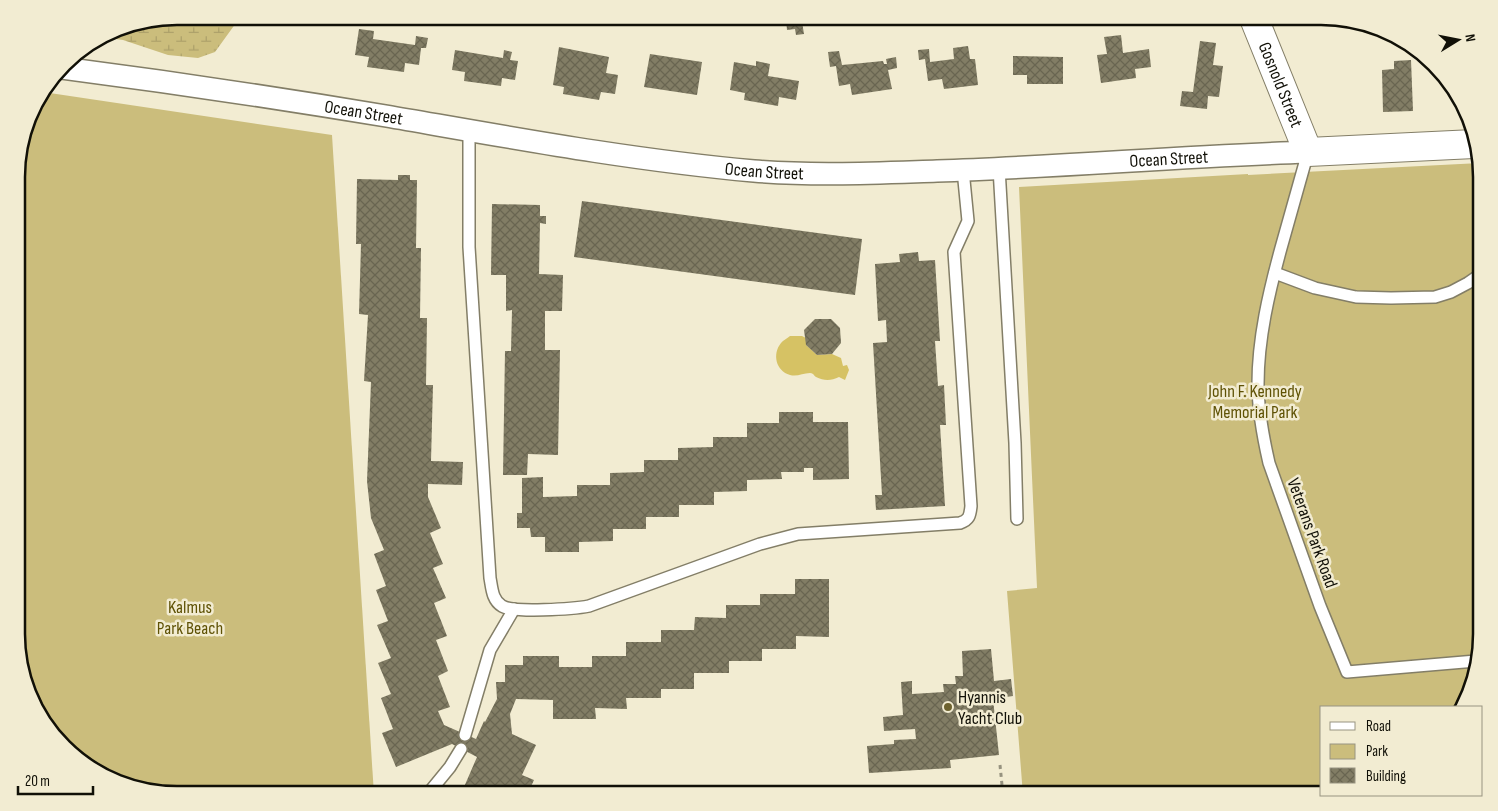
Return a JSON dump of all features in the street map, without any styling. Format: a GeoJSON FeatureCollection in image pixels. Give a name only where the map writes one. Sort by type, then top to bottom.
{"type":"FeatureCollection","features":[{"type":"Feature","properties":{"kind":"main road","name":"Gosnold Street"},"geometry":{"type":"LineString","coordinates":[[1257,25],[1308,152]]}},
{"type":"Feature","properties":{"kind":"main road","name":"Ocean Street"},"geometry":{"type":"LineString","coordinates":[[1308,152],[1469,144]]}},
{"type":"Feature","properties":{"kind":"street","name":"Ocean Street"},"geometry":{"type":"LineString","coordinates":[[71,69],[334,108],[566,147],[755,171],[816,174],[963,170],[1240,154],[1308,152]]}},
{"type":"Feature","properties":{"kind":"lane"},"geometry":{"type":"LineString","coordinates":[[469,131],[469,247],[490,578],[495,600],[502,607],[514,609],[589,606],[787,536],[966,521],[970,515],[971,506],[954,252],[968,221],[963,170]]}},
{"type":"Feature","properties":{"kind":"lane","name":"Veterans Park Road"},"geometry":{"type":"LineString","coordinates":[[1308,152],[1267,304],[1260,347],[1259,412],[1269,463],[1320,606],[1347,672],[1470,661]]}},
{"type":"Feature","properties":{"kind":"lane"},"geometry":{"type":"LineString","coordinates":[[999,168],[1015,443],[1017,519]]}},
{"type":"Feature","properties":{"kind":"lane"},"geometry":{"type":"LineString","coordinates":[[1275,273],[1315,288],[1356,297],[1435,298],[1473,280]]}},
{"type":"Feature","properties":{"kind":"lane"},"geometry":{"type":"LineString","coordinates":[[465,735],[490,650],[514,609]]}},
{"type":"Feature","properties":{"kind":"lane"},"geometry":{"type":"LineString","coordinates":[[434,786],[450,767],[461,749]]}},
{"type":"Feature","properties":{"kind":"path"},"geometry":{"type":"LineString","coordinates":[[1000,765],[1002,786]]}},
{"type":"Feature","properties":{"kind":"green space"},"geometry":{"type":"Polygon","coordinates":[[[234,25],[215,52],[198,58],[168,55],[115,39],[128,33],[157,26],[234,25]]]}},
{"type":"Feature","properties":{"kind":"green space","name":"Kalmus Park Beach"},"geometry":{"type":"Polygon","coordinates":[[[51,93],[332,135],[373,786],[167,786],[128,778],[101,766],[85,755],[56,726],[45,710],[37,692],[26,654],[25,167],[30,138],[45,101],[51,93]]]}},
{"type":"Feature","properties":{"kind":"green space","name":"John F. Kennedy Memorial Park"},"geometry":{"type":"Polygon","coordinates":[[[1472,163],[1473,634],[1472,654],[1465,683],[1454,706],[1320,706],[1320,786],[1022,786],[1007,591],[1037,588],[1019,187],[1472,163]]]}},
{"type":"Feature","properties":{"kind":"shaded area"},"geometry":{"type":"Polygon","coordinates":[[[790,336],[806,338],[806,345],[817,355],[832,354],[841,358],[843,366],[847,365],[849,370],[845,380],[839,377],[830,380],[822,379],[810,373],[795,376],[781,370],[776,357],[778,347],[790,336]]]}},
{"type":"Feature","properties":{"kind":"building"},"geometry":{"type":"Polygon","coordinates":[[[787,25],[802,25],[804,34],[796,35],[795,29],[787,30],[787,25]]]}},
{"type":"Feature","properties":{"kind":"building"},"geometry":{"type":"Polygon","coordinates":[[[359,29],[374,31],[373,39],[415,45],[416,36],[428,38],[426,48],[421,48],[419,65],[405,63],[404,72],[367,67],[369,57],[355,55],[359,29]]]}},
{"type":"Feature","properties":{"kind":"building"},"geometry":{"type":"Polygon","coordinates":[[[1121,35],[1123,53],[1149,49],[1151,67],[1135,69],[1136,78],[1101,83],[1097,55],[1107,54],[1104,37],[1121,35]]]}},
{"type":"Feature","properties":{"kind":"building"},"geometry":{"type":"Polygon","coordinates":[[[1200,41],[1216,43],[1213,65],[1223,66],[1219,97],[1208,96],[1207,109],[1180,106],[1182,91],[1193,92],[1200,41]]]}},
{"type":"Feature","properties":{"kind":"building"},"geometry":{"type":"Polygon","coordinates":[[[968,46],[970,59],[975,59],[978,85],[944,89],[942,79],[928,81],[925,59],[919,60],[918,50],[929,49],[930,62],[954,59],[953,48],[968,46]]]}},
{"type":"Feature","properties":{"kind":"building"},"geometry":{"type":"Polygon","coordinates":[[[559,47],[609,57],[606,73],[618,75],[615,94],[601,92],[599,100],[563,94],[564,87],[553,85],[559,47]]]}},
{"type":"Feature","properties":{"kind":"building"},"geometry":{"type":"Polygon","coordinates":[[[455,50],[503,58],[504,50],[512,52],[510,60],[518,61],[515,80],[502,78],[501,86],[464,81],[465,72],[452,70],[455,50]]]}},
{"type":"Feature","properties":{"kind":"building"},"geometry":{"type":"Polygon","coordinates":[[[839,51],[842,65],[883,61],[884,64],[887,64],[886,59],[896,57],[897,68],[888,70],[892,89],[852,95],[850,84],[839,86],[836,66],[830,67],[828,52],[839,51]]]}},
{"type":"Feature","properties":{"kind":"building"},"geometry":{"type":"Polygon","coordinates":[[[650,54],[702,62],[697,95],[644,87],[650,54]]]}},
{"type":"Feature","properties":{"kind":"building"},"geometry":{"type":"Polygon","coordinates":[[[1013,56],[1063,57],[1063,84],[1027,84],[1027,75],[1013,75],[1013,56]]]}},
{"type":"Feature","properties":{"kind":"building"},"geometry":{"type":"Polygon","coordinates":[[[1411,60],[1413,111],[1383,112],[1382,70],[1394,69],[1394,61],[1411,60]]]}},
{"type":"Feature","properties":{"kind":"building"},"geometry":{"type":"Polygon","coordinates":[[[756,61],[770,64],[768,76],[799,81],[796,100],[779,97],[778,106],[744,100],[745,93],[730,90],[734,62],[756,66],[756,61]]]}},
{"type":"Feature","properties":{"kind":"building"},"geometry":{"type":"Polygon","coordinates":[[[398,175],[410,175],[410,180],[417,180],[416,248],[421,248],[420,318],[427,318],[426,385],[433,385],[431,461],[463,462],[462,485],[428,484],[428,497],[441,528],[430,533],[443,564],[433,568],[446,598],[434,603],[447,636],[436,640],[448,671],[438,676],[450,707],[438,711],[444,725],[476,739],[497,699],[496,682],[505,682],[505,665],[523,665],[523,656],[559,656],[559,667],[592,667],[592,656],[626,656],[626,642],[661,642],[661,630],[694,630],[695,617],[726,618],[726,605],[760,605],[760,594],[795,594],[795,579],[829,579],[829,637],[796,636],[796,649],[762,649],[762,661],[729,661],[729,673],[694,673],[694,689],[661,689],[661,698],[626,698],[627,709],[595,708],[596,719],[553,719],[553,700],[516,699],[510,714],[512,734],[536,745],[522,775],[534,780],[531,786],[464,786],[477,757],[452,744],[396,767],[382,733],[393,729],[381,698],[391,694],[378,663],[391,658],[377,625],[388,621],[376,590],[386,586],[374,554],[384,550],[371,518],[367,481],[371,382],[364,381],[368,315],[359,314],[361,244],[356,244],[357,179],[398,180],[398,175]]]}},
{"type":"Feature","properties":{"kind":"building"},"geometry":{"type":"Polygon","coordinates":[[[582,201],[862,239],[855,295],[574,257],[582,201]]]}},
{"type":"Feature","properties":{"kind":"building"},"geometry":{"type":"Polygon","coordinates":[[[492,204],[540,205],[540,216],[546,216],[546,224],[540,223],[539,274],[563,275],[562,311],[545,311],[545,350],[560,350],[558,455],[528,454],[527,475],[503,475],[505,351],[511,351],[512,310],[506,311],[506,275],[491,275],[492,204]]]}},
{"type":"Feature","properties":{"kind":"building"},"geometry":{"type":"Polygon","coordinates":[[[918,252],[919,261],[935,260],[940,341],[935,341],[938,386],[944,385],[946,425],[940,425],[945,506],[876,510],[875,495],[882,495],[873,343],[887,342],[886,320],[878,321],[875,264],[900,262],[899,254],[918,252]]]}},
{"type":"Feature","properties":{"kind":"building"},"geometry":{"type":"Polygon","coordinates":[[[815,319],[831,319],[840,328],[841,343],[832,354],[817,355],[806,345],[804,330],[815,319]]]}},
{"type":"Feature","properties":{"kind":"building"},"geometry":{"type":"Polygon","coordinates":[[[779,412],[813,412],[813,422],[848,422],[849,479],[813,480],[813,468],[804,468],[804,472],[781,472],[782,479],[747,480],[747,491],[714,492],[714,505],[679,505],[679,517],[646,517],[646,529],[613,529],[613,541],[579,542],[579,552],[545,552],[545,537],[531,537],[530,528],[517,528],[517,513],[522,513],[522,478],[543,477],[543,497],[577,496],[577,485],[610,485],[610,473],[644,472],[644,460],[678,460],[678,448],[713,447],[713,437],[747,437],[747,423],[779,423],[779,412]]]}},
{"type":"Feature","properties":{"kind":"building","name":"Hyannis Yacht Club"},"geometry":{"type":"Polygon","coordinates":[[[991,649],[994,681],[1011,679],[1013,696],[993,699],[999,755],[950,760],[951,768],[869,773],[867,746],[894,744],[894,740],[916,739],[915,729],[884,731],[883,717],[903,715],[901,682],[912,681],[912,694],[944,692],[943,684],[956,684],[955,676],[963,676],[962,651],[991,649]]]}},
{"type":"Feature","properties":{"kind":"place","name":"Hyannis Yacht Club"},"geometry":{"type":"Point","coordinates":[948,707]}}]}
